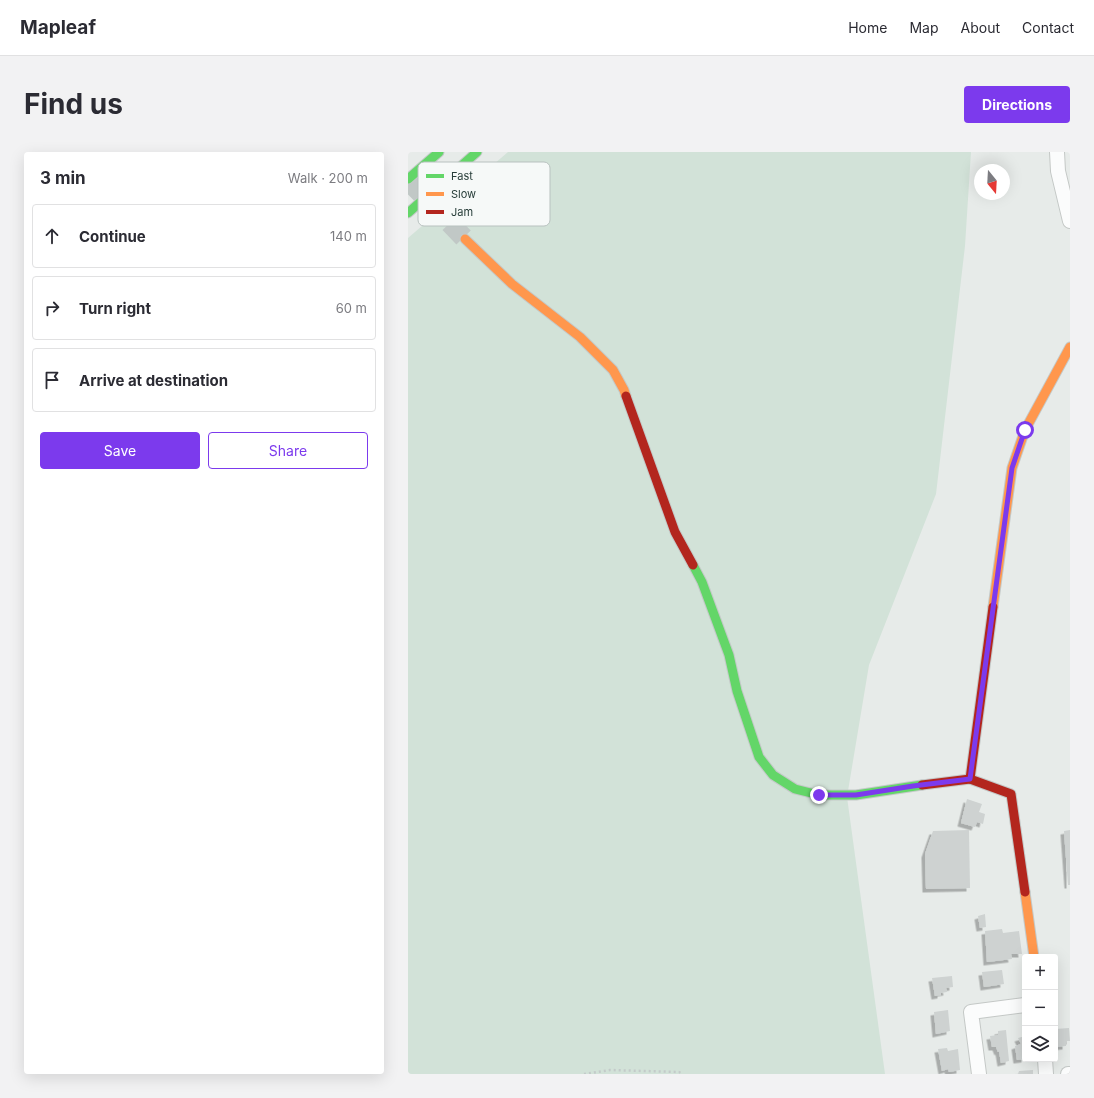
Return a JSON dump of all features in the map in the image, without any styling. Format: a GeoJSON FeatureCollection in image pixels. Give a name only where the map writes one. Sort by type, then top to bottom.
{"type":"FeatureCollection","features":[{"type":"Feature","properties":{"kind":"main road"},"geometry":{"type":"LineString","coordinates":[[428,162],[439,152]]}},
{"type":"Feature","properties":{"kind":"main road"},"geometry":{"type":"LineString","coordinates":[[466,162],[477,152]]}},
{"type":"Feature","properties":{"kind":"main road"},"geometry":{"type":"LineString","coordinates":[[408,179],[418,170]]}},
{"type":"Feature","properties":{"kind":"main road"},"geometry":{"type":"LineString","coordinates":[[408,213],[418,204]]}},
{"type":"Feature","properties":{"kind":"main road"},"geometry":{"type":"LineString","coordinates":[[465,239],[512,284],[580,337],[613,370],[624,390],[675,532],[702,582],[729,655],[737,691],[759,757],[773,775],[795,790],[819,795],[856,795],[970,779],[1011,794],[1034,954]]}},
{"type":"Feature","properties":{"kind":"main road"},"geometry":{"type":"LineString","coordinates":[[970,779],[1012,468],[1025,430],[1070,347]]}},
{"type":"Feature","properties":{"kind":"street"},"geometry":{"type":"LineString","coordinates":[[1057,152],[1058,171],[1070,222]]}},
{"type":"Feature","properties":{"kind":"street"},"geometry":{"type":"LineString","coordinates":[[979,1074],[971,1012],[1022,1005]]}},
{"type":"Feature","properties":{"kind":"street"},"geometry":{"type":"LineString","coordinates":[[1044,1062],[1046,1074]]}},
{"type":"Feature","properties":{"kind":"path"},"geometry":{"type":"LineString","coordinates":[[584,1074],[610,1070],[679,1072],[683,1074]]}},
{"type":"Feature","properties":{"kind":"shaded area"},"geometry":{"type":"Polygon","coordinates":[[[508,152],[971,152],[965,246],[936,494],[869,665],[847,797],[885,1074],[408,1074],[408,238],[422,226],[550,226],[550,162],[496,162],[508,152]]]}},
{"type":"Feature","properties":{"kind":"building"},"geometry":{"type":"Polygon","coordinates":[[[967,799],[982,804],[979,812],[985,814],[983,824],[977,822],[975,827],[961,823],[967,799]]]}},
{"type":"Feature","properties":{"kind":"building"},"geometry":{"type":"Polygon","coordinates":[[[969,830],[970,888],[926,889],[925,854],[933,831],[969,830]]]}},
{"type":"Feature","properties":{"kind":"building"},"geometry":{"type":"Polygon","coordinates":[[[1070,830],[1070,885],[1068,885],[1064,831],[1070,830]]]}},
{"type":"Feature","properties":{"kind":"building"},"geometry":{"type":"Polygon","coordinates":[[[985,914],[986,927],[980,928],[978,916],[985,914]]]}},
{"type":"Feature","properties":{"kind":"building"},"geometry":{"type":"Polygon","coordinates":[[[1002,929],[1003,933],[1019,931],[1022,954],[1011,954],[1012,959],[987,962],[985,931],[1002,929]]]}},
{"type":"Feature","properties":{"kind":"building"},"geometry":{"type":"Polygon","coordinates":[[[1002,970],[1004,984],[984,987],[982,972],[1002,970]]]}},
{"type":"Feature","properties":{"kind":"building"},"geometry":{"type":"Polygon","coordinates":[[[952,976],[953,987],[946,988],[947,992],[935,996],[932,978],[952,976]]]}},
{"type":"Feature","properties":{"kind":"building"},"geometry":{"type":"Polygon","coordinates":[[[948,1010],[950,1031],[936,1034],[934,1012],[948,1010]]]}},
{"type":"Feature","properties":{"kind":"building"},"geometry":{"type":"Polygon","coordinates":[[[1069,1028],[1070,1041],[1066,1041],[1066,1046],[1058,1047],[1058,1029],[1069,1028]]]}},
{"type":"Feature","properties":{"kind":"building"},"geometry":{"type":"Polygon","coordinates":[[[1006,1030],[1009,1061],[1001,1063],[999,1051],[998,1052],[996,1047],[992,1047],[990,1036],[998,1035],[998,1031],[1006,1030]]]}},
{"type":"Feature","properties":{"kind":"building"},"geometry":{"type":"Polygon","coordinates":[[[1022,1037],[1022,1059],[1017,1060],[1015,1046],[1021,1044],[1018,1038],[1022,1037]]]}},
{"type":"Feature","properties":{"kind":"building"},"geometry":{"type":"Polygon","coordinates":[[[947,1048],[948,1051],[958,1049],[960,1070],[949,1072],[948,1069],[942,1071],[938,1049],[947,1048]]]}},
{"type":"Feature","properties":{"kind":"building"},"geometry":{"type":"Polygon","coordinates":[[[1033,1070],[1033,1074],[1018,1074],[1019,1071],[1033,1070]]]}},
{"type":"Feature","properties":{"kind":"tunnel"},"geometry":{"type":"LineString","coordinates":[[408,180],[418,190]]}},
{"type":"Feature","properties":{"kind":"tunnel"},"geometry":{"type":"LineString","coordinates":[[452,226],[465,239]]}},
{"type":"Feature","properties":{"kind":"traffic: fast"},"geometry":{"type":"LineString","coordinates":[[428,162],[439,152]]}},
{"type":"Feature","properties":{"kind":"traffic: fast"},"geometry":{"type":"LineString","coordinates":[[466,162],[477,152]]}},
{"type":"Feature","properties":{"kind":"traffic: fast"},"geometry":{"type":"LineString","coordinates":[[408,179],[418,170]]}},
{"type":"Feature","properties":{"kind":"traffic: fast"},"geometry":{"type":"LineString","coordinates":[[408,213],[418,204]]}},
{"type":"Feature","properties":{"kind":"traffic: fast"},"geometry":{"type":"LineString","coordinates":[[693,565],[702,582],[729,655],[737,691],[759,757],[773,775],[795,789],[819,795],[856,795],[922,785]]}},
{"type":"Feature","properties":{"kind":"traffic: slow"},"geometry":{"type":"LineString","coordinates":[[465,239],[512,284],[580,337],[613,370],[626,396]]}},
{"type":"Feature","properties":{"kind":"traffic: slow"},"geometry":{"type":"LineString","coordinates":[[993,607],[1012,468],[1025,430],[1070,347]]}},
{"type":"Feature","properties":{"kind":"traffic: slow"},"geometry":{"type":"LineString","coordinates":[[1025,892],[1034,954]]}},
{"type":"Feature","properties":{"kind":"traffic: jam"},"geometry":{"type":"LineString","coordinates":[[626,396],[675,532],[693,565]]}},
{"type":"Feature","properties":{"kind":"traffic: jam"},"geometry":{"type":"LineString","coordinates":[[970,779],[993,607]]}},
{"type":"Feature","properties":{"kind":"traffic: jam"},"geometry":{"type":"LineString","coordinates":[[922,785],[970,779],[1011,794],[1025,892]]}},
{"type":"Feature","properties":{"kind":"route"},"geometry":{"type":"LineString","coordinates":[[819,795],[856,795],[970,779],[1012,468],[1025,430]]}}]}
